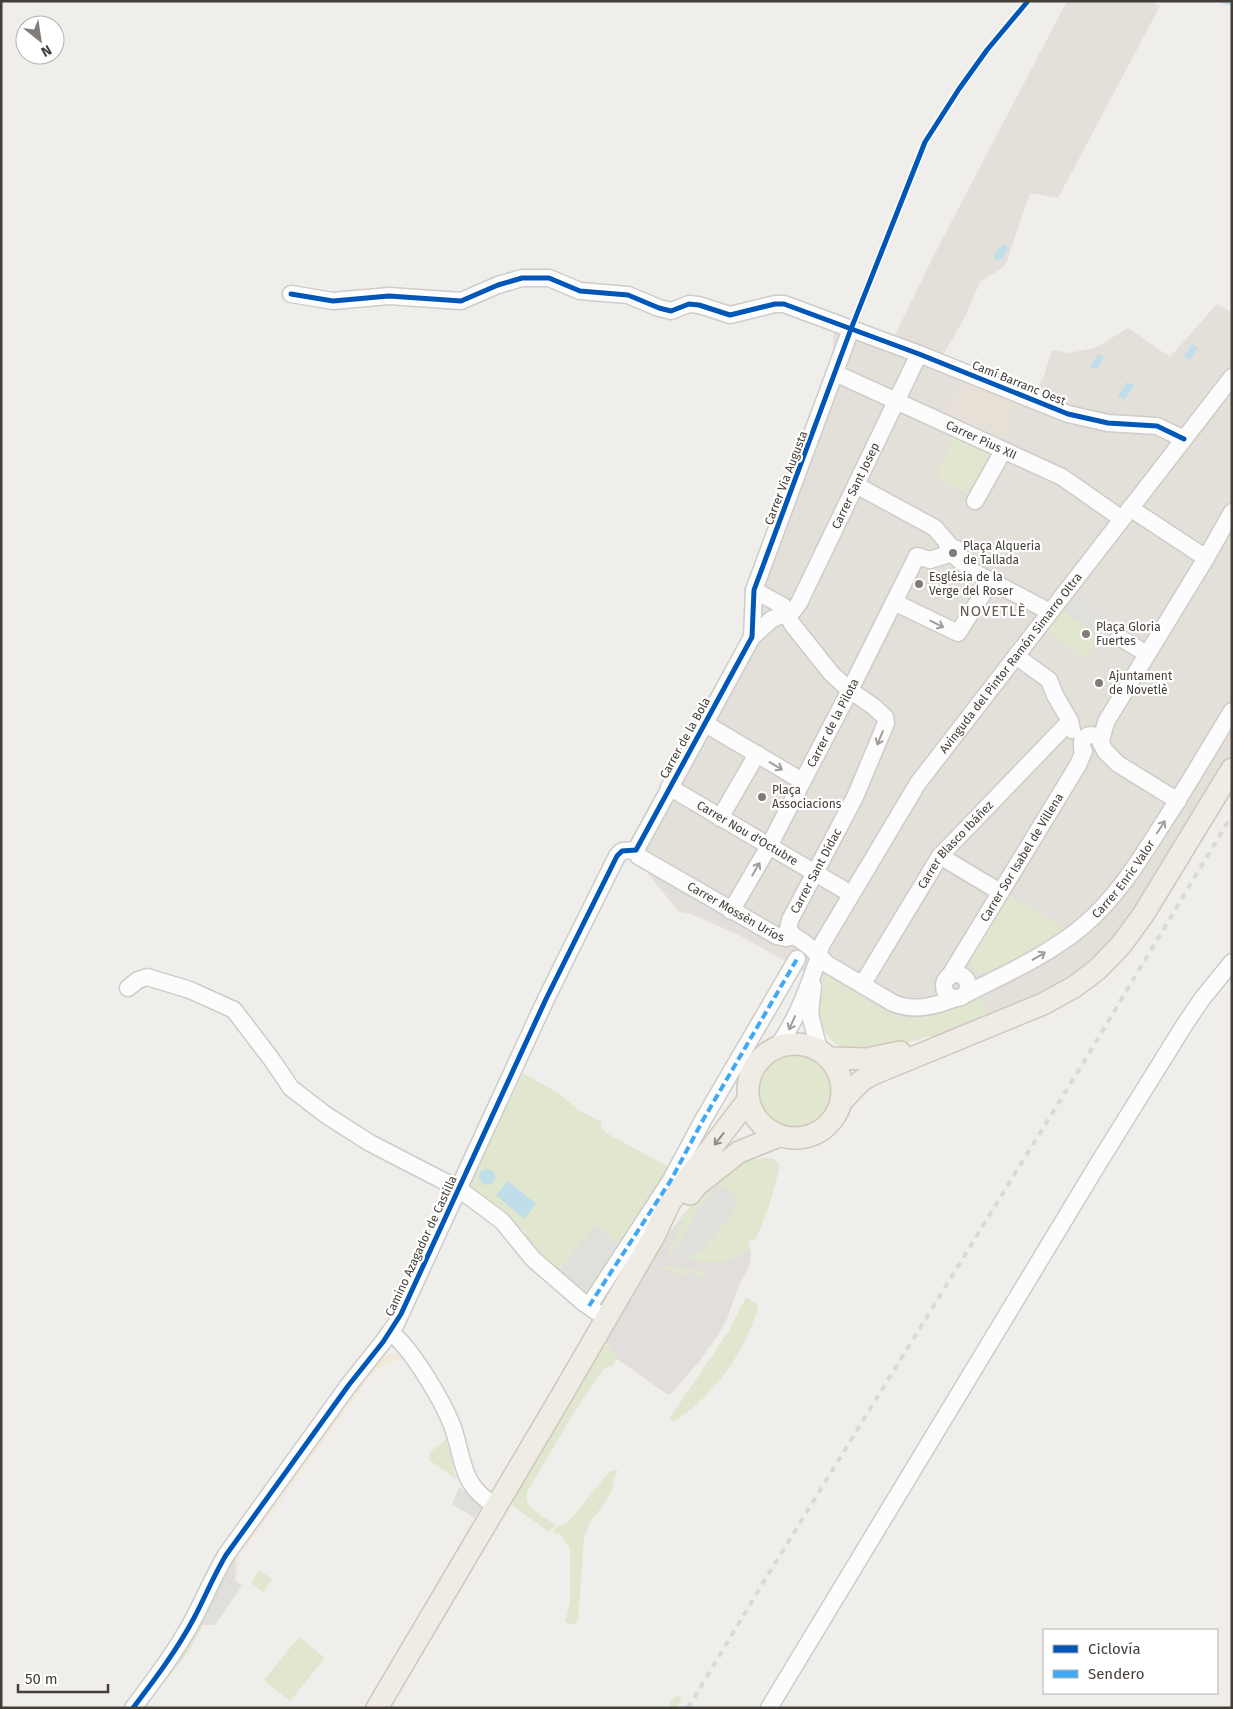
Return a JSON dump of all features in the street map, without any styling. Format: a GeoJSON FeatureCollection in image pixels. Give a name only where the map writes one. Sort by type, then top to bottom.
{"type":"FeatureCollection","features":[{"type":"Feature","properties":{"kind":"main road"},"geometry":{"type":"LineString","coordinates":[[841,1102],[842,1086],[838,1071],[824,1054],[806,1044],[791,1043],[766,1053],[757,1062],[750,1074],[747,1086],[748,1100],[754,1115],[764,1128],[779,1136],[804,1137],[817,1133],[832,1120],[841,1102],[861,1081],[873,1074],[949,1041],[1043,1004],[1074,987],[1102,965],[1121,945],[1143,915],[1232,769]]}},
{"type":"Feature","properties":{"kind":"main road"},"geometry":{"type":"LineString","coordinates":[[824,1054],[867,1059],[949,1041]]}},
{"type":"Feature","properties":{"kind":"main road"},"geometry":{"type":"LineString","coordinates":[[378,1708],[654,1236],[670,1202],[748,1100]]}},
{"type":"Feature","properties":{"kind":"main road"},"geometry":{"type":"LineString","coordinates":[[654,1236],[697,1185],[739,1152],[779,1136]]}},
{"type":"Feature","properties":{"kind":"street","name":"Camí Barranc Oest"},"geometry":{"type":"LineString","coordinates":[[291,294],[333,301],[389,296],[461,301],[498,285],[522,278],[549,278],[580,291],[628,295],[659,308],[671,310],[689,304],[699,305],[730,315],[775,304],[784,304],[919,354],[1076,416],[1108,423],[1157,426],[1184,439]]}},
{"type":"Feature","properties":{"kind":"street","name":"Carrer Via Augusta"},"geometry":{"type":"LineString","coordinates":[[752,637],[753,598],[851,328]]}},
{"type":"Feature","properties":{"kind":"street","name":"Carrer Sant Josep"},"geometry":{"type":"LineString","coordinates":[[784,615],[799,604],[919,354]]}},
{"type":"Feature","properties":{"kind":"street","name":"Carrer Pius XII"},"geometry":{"type":"LineString","coordinates":[[835,373],[1067,480],[1206,558]]}},
{"type":"Feature","properties":{"kind":"street","name":"Avinguda del Pintor Ramón Simarro Oltra"},"geometry":{"type":"LineString","coordinates":[[824,1054],[810,1014],[822,944],[918,783],[1050,612],[1066,599],[1126,514],[1231,380]]}},
{"type":"Feature","properties":{"kind":"street"},"geometry":{"type":"LineString","coordinates":[[975,501],[1003,451]]}},
{"type":"Feature","properties":{"kind":"street"},"geometry":{"type":"LineString","coordinates":[[856,485],[935,528],[951,553],[972,571],[1050,612]]}},
{"type":"Feature","properties":{"kind":"street","name":"Carrer Sor Isabel de Villena"},"geometry":{"type":"LineString","coordinates":[[953,979],[965,950],[1091,748],[1232,512]]}},
{"type":"Feature","properties":{"kind":"street","name":"Carrer de la Pilota"},"geometry":{"type":"LineString","coordinates":[[731,911],[769,846],[917,556],[930,560],[951,553]]}},
{"type":"Feature","properties":{"kind":"street"},"geometry":{"type":"LineString","coordinates":[[894,602],[958,633],[991,581]]}},
{"type":"Feature","properties":{"kind":"street"},"geometry":{"type":"LineString","coordinates":[[753,598],[784,615]]}},
{"type":"Feature","properties":{"kind":"street","name":"Carrer de la Bola"},"geometry":{"type":"LineString","coordinates":[[636,850],[752,637],[766,624],[784,615]]}},
{"type":"Feature","properties":{"kind":"street","name":"Carrer Sant Dídac"},"geometry":{"type":"LineString","coordinates":[[784,615],[831,673],[885,717],[886,726],[855,797],[789,924],[788,929],[794,936]]}},
{"type":"Feature","properties":{"kind":"street"},"geometry":{"type":"LineString","coordinates":[[1119,636],[1147,654]]}},
{"type":"Feature","properties":{"kind":"street"},"geometry":{"type":"LineString","coordinates":[[1016,656],[1049,680],[1054,695],[1070,721],[1082,726],[1091,748],[1112,764],[1118,764],[1178,800]]}},
{"type":"Feature","properties":{"kind":"street","name":"Carrer Enric Valor"},"geometry":{"type":"LineString","coordinates":[[960,996],[1038,957],[1066,939],[1090,920],[1135,866],[1232,711]]}},
{"type":"Feature","properties":{"kind":"street","name":"Carrer Blasco Ibáñez"},"geometry":{"type":"LineString","coordinates":[[862,985],[940,856],[1070,721]]}},
{"type":"Feature","properties":{"kind":"street"},"geometry":{"type":"LineString","coordinates":[[704,723],[802,781]]}},
{"type":"Feature","properties":{"kind":"street"},"geometry":{"type":"LineString","coordinates":[[720,818],[756,754]]}},
{"type":"Feature","properties":{"kind":"street","name":"Carrer Nou d'Octubre"},"geometry":{"type":"LineString","coordinates":[[669,787],[851,894]]}},
{"type":"Feature","properties":{"kind":"street","name":"Carrer Mossèn Uríos"},"geometry":{"type":"LineString","coordinates":[[636,850],[638,856],[731,911],[777,936],[786,938],[794,936],[818,959],[892,1004],[915,1007],[935,1006],[960,996]]}},
{"type":"Feature","properties":{"kind":"street","name":"Camino Azagador de Castilla"},"geometry":{"type":"LineString","coordinates":[[133,1708],[189,1627],[226,1555],[348,1386],[390,1332],[401,1314],[546,999],[617,856],[622,851],[636,850]]}},
{"type":"Feature","properties":{"kind":"street"},"geometry":{"type":"LineString","coordinates":[[940,856],[1000,892]]}},
{"type":"Feature","properties":{"kind":"street","name":"Avinguda del Pintor Ramón Simarro Oltra"},"geometry":{"type":"LineString","coordinates":[[777,1047],[786,1034],[818,959]]}},
{"type":"Feature","properties":{"kind":"street"},"geometry":{"type":"LineString","coordinates":[[589,1306],[671,1180],[703,1120],[797,960]]}},
{"type":"Feature","properties":{"kind":"street"},"geometry":{"type":"LineString","coordinates":[[768,1708],[1185,1024],[1202,999],[1232,962]]}},
{"type":"Feature","properties":{"kind":"street"},"geometry":{"type":"LineString","coordinates":[[128,988],[138,980],[147,977],[190,990],[234,1010],[291,1088],[326,1116],[370,1143],[459,1188],[502,1221],[533,1259],[606,1319]]}},
{"type":"Feature","properties":{"kind":"street"},"geometry":{"type":"LineString","coordinates":[[953,979],[944,986],[946,993],[949,996],[960,996]]}},
{"type":"Feature","properties":{"kind":"street"},"geometry":{"type":"LineString","coordinates":[[915,1007],[931,999],[953,979]]}},
{"type":"Feature","properties":{"kind":"street"},"geometry":{"type":"LineString","coordinates":[[390,1332],[399,1338],[407,1348],[445,1410],[456,1437],[467,1476],[473,1488],[484,1499],[496,1506]]}},
{"type":"Feature","properties":{"kind":"shaded area"},"geometry":{"type":"Polygon","coordinates":[[[1067,1],[1152,1],[1160,6],[1058,198],[1030,193],[1005,266],[980,282],[963,321],[942,356],[1033,396],[1044,376],[1052,350],[1069,353],[1095,348],[1128,328],[1170,357],[1217,304],[1232,312],[1232,787],[1069,1001],[1019,1026],[966,1046],[909,1031],[739,935],[691,914],[679,912],[633,855],[624,855],[629,842],[745,633],[832,361],[834,331],[856,324],[895,335],[933,257],[1067,1]]]}},
{"type":"Feature","properties":{"kind":"shaded area"},"geometry":{"type":"Polygon","coordinates":[[[963,377],[1020,398],[999,442],[941,416],[963,377]]]}},
{"type":"Feature","properties":{"kind":"shaded area"},"geometry":{"type":"Polygon","coordinates":[[[1077,595],[1111,621],[1100,639],[1063,610],[1077,595]]]}},
{"type":"Feature","properties":{"kind":"shaded area"},"geometry":{"type":"Polygon","coordinates":[[[656,874],[771,939],[767,945],[734,929],[667,891],[653,879],[656,874]]]}},
{"type":"Feature","properties":{"kind":"shaded area"},"geometry":{"type":"Polygon","coordinates":[[[772,1158],[780,1165],[769,1206],[755,1240],[750,1239],[748,1248],[751,1249],[750,1265],[738,1287],[727,1319],[698,1363],[671,1394],[667,1394],[617,1359],[611,1351],[610,1345],[605,1344],[664,1239],[696,1200],[760,1159],[772,1158]]]}},
{"type":"Feature","properties":{"kind":"shaded area"},"geometry":{"type":"Polygon","coordinates":[[[719,1183],[734,1195],[736,1206],[704,1248],[696,1254],[687,1258],[671,1254],[701,1206],[719,1183]]]}},
{"type":"Feature","properties":{"kind":"shaded area"},"geometry":{"type":"Polygon","coordinates":[[[596,1224],[618,1244],[586,1291],[578,1291],[557,1273],[596,1224]]]}},
{"type":"Feature","properties":{"kind":"shaded area"},"geometry":{"type":"Polygon","coordinates":[[[459,1487],[485,1506],[478,1511],[475,1518],[452,1504],[459,1487]]]}},
{"type":"Feature","properties":{"kind":"shaded area"},"geometry":{"type":"Polygon","coordinates":[[[236,1552],[235,1580],[242,1586],[215,1625],[203,1625],[198,1621],[236,1552]]]}},
{"type":"Feature","properties":{"kind":"green space"},"geometry":{"type":"Polygon","coordinates":[[[955,436],[996,455],[973,496],[939,480],[939,468],[955,436]]]}},
{"type":"Feature","properties":{"kind":"green space"},"geometry":{"type":"Polygon","coordinates":[[[1063,610],[1100,639],[1085,660],[1047,630],[1063,610]]]}},
{"type":"Feature","properties":{"kind":"green space"},"geometry":{"type":"Polygon","coordinates":[[[1008,895],[1065,929],[1010,963],[997,969],[980,973],[973,970],[970,962],[972,954],[1008,895]]]}},
{"type":"Feature","properties":{"kind":"green space"},"geometry":{"type":"Polygon","coordinates":[[[826,973],[882,1010],[906,1018],[918,1018],[942,1011],[979,994],[988,1013],[918,1040],[899,1045],[863,1051],[847,1049],[832,1041],[825,1031],[821,1020],[820,999],[826,973]]]}},
{"type":"Feature","properties":{"kind":"green space"},"geometry":{"type":"Polygon","coordinates":[[[796,1052],[811,1055],[823,1064],[832,1076],[835,1091],[832,1106],[823,1118],[811,1127],[796,1130],[781,1127],[769,1118],[760,1106],[757,1091],[760,1076],[769,1064],[781,1055],[796,1052]]]}},
{"type":"Feature","properties":{"kind":"green space"},"geometry":{"type":"Polygon","coordinates":[[[523,1073],[560,1094],[578,1110],[602,1122],[601,1126],[606,1133],[671,1168],[586,1296],[520,1240],[526,1232],[467,1189],[523,1073]]]}},
{"type":"Feature","properties":{"kind":"green space"},"geometry":{"type":"Polygon","coordinates":[[[772,1158],[780,1165],[769,1206],[755,1240],[750,1239],[748,1248],[751,1249],[727,1260],[713,1262],[687,1258],[696,1254],[734,1195],[729,1192],[713,1190],[677,1246],[671,1254],[667,1252],[684,1222],[681,1217],[717,1180],[744,1162],[772,1158]]]}},
{"type":"Feature","properties":{"kind":"green space"},"geometry":{"type":"Polygon","coordinates":[[[675,1266],[702,1271],[704,1274],[703,1279],[688,1271],[684,1277],[671,1270],[660,1269],[661,1267],[675,1266]]]}},
{"type":"Feature","properties":{"kind":"green space"},"geometry":{"type":"Polygon","coordinates":[[[746,1297],[759,1306],[747,1337],[737,1355],[717,1383],[701,1400],[674,1422],[669,1419],[728,1332],[746,1297]]]}},
{"type":"Feature","properties":{"kind":"green space"},"geometry":{"type":"Polygon","coordinates":[[[610,1345],[611,1351],[617,1359],[613,1365],[605,1368],[576,1409],[527,1492],[527,1500],[531,1508],[556,1524],[549,1532],[512,1505],[603,1348],[610,1345]]]}},
{"type":"Feature","properties":{"kind":"green space"},"geometry":{"type":"Polygon","coordinates":[[[446,1439],[456,1479],[429,1460],[430,1452],[446,1439]]]}},
{"type":"Feature","properties":{"kind":"green space"},"geometry":{"type":"Polygon","coordinates":[[[618,1470],[613,1482],[612,1491],[590,1522],[584,1538],[578,1621],[572,1625],[565,1622],[570,1602],[570,1548],[561,1535],[552,1532],[558,1526],[568,1522],[609,1472],[618,1470]]]}},
{"type":"Feature","properties":{"kind":"green space"},"geometry":{"type":"Polygon","coordinates":[[[259,1570],[272,1579],[263,1592],[251,1583],[259,1570]]]}},
{"type":"Feature","properties":{"kind":"green space"},"geometry":{"type":"Polygon","coordinates":[[[198,1621],[203,1625],[189,1651],[151,1699],[147,1708],[140,1708],[198,1621]]]}},
{"type":"Feature","properties":{"kind":"green space"},"geometry":{"type":"Polygon","coordinates":[[[299,1637],[325,1658],[290,1701],[264,1680],[299,1637]]]}},
{"type":"Feature","properties":{"kind":"green space"},"geometry":{"type":"Polygon","coordinates":[[[678,1695],[682,1698],[677,1708],[669,1708],[671,1699],[678,1695]]]}},
{"type":"Feature","properties":{"kind":"sand"},"geometry":{"type":"Polygon","coordinates":[[[394,1354],[404,1359],[384,1364],[369,1378],[239,1557],[236,1581],[234,1560],[236,1552],[377,1359],[394,1354]]]}},
{"type":"Feature","properties":{"kind":"water"},"geometry":{"type":"Polygon","coordinates":[[[1004,244],[1007,246],[1007,249],[1003,258],[997,260],[994,258],[994,253],[1004,244]]]}},
{"type":"Feature","properties":{"kind":"water"},"geometry":{"type":"Polygon","coordinates":[[[1192,344],[1198,348],[1189,360],[1184,356],[1192,344]]]}},
{"type":"Feature","properties":{"kind":"water"},"geometry":{"type":"Polygon","coordinates":[[[1098,354],[1104,357],[1097,370],[1090,366],[1098,354]]]}},
{"type":"Feature","properties":{"kind":"water"},"geometry":{"type":"Polygon","coordinates":[[[1127,382],[1134,386],[1124,400],[1118,396],[1127,382]]]}},
{"type":"Feature","properties":{"kind":"water"},"geometry":{"type":"Polygon","coordinates":[[[487,1169],[495,1177],[487,1185],[479,1177],[487,1169]]]}},
{"type":"Feature","properties":{"kind":"water"},"geometry":{"type":"Polygon","coordinates":[[[508,1181],[536,1204],[524,1219],[496,1195],[508,1181]]]}},
{"type":"Feature","properties":{"kind":"waterway"},"geometry":{"type":"LineString","coordinates":[[1221,1],[1232,4]]}},
{"type":"Feature","properties":{"kind":"railway"},"geometry":{"type":"LineString","coordinates":[[688,1708],[1085,1060],[1232,815]]}},
{"type":"Feature","properties":{"kind":"marked path"},"geometry":{"type":"LineString","coordinates":[[589,1306],[671,1180],[703,1120],[797,959]]}},
{"type":"Feature","properties":{"kind":"cycle path"},"geometry":{"type":"LineString","coordinates":[[133,1708],[194,1618],[226,1555],[348,1386],[383,1342],[401,1314],[546,999],[617,856],[622,851],[636,850],[752,637],[754,590],[851,329],[925,142],[987,50],[1028,1]]}},
{"type":"Feature","properties":{"kind":"cycle path"},"geometry":{"type":"LineString","coordinates":[[291,294],[333,301],[389,296],[461,301],[498,285],[522,278],[549,278],[580,291],[628,295],[671,311],[689,304],[699,305],[730,315],[775,304],[784,304],[919,354],[1068,414],[1108,423],[1157,426],[1184,439]]}},
{"type":"Feature","properties":{"kind":"place","name":"Plaça Alqueria de Tallada"},"geometry":{"type":"Point","coordinates":[953,553]}},
{"type":"Feature","properties":{"kind":"place","name":"Església de la Verge del Roser"},"geometry":{"type":"Point","coordinates":[919,584]}},
{"type":"Feature","properties":{"kind":"place","name":"Plaça Gloria Fuertes"},"geometry":{"type":"Point","coordinates":[1086,634]}},
{"type":"Feature","properties":{"kind":"place","name":"Ajuntament de Novetlè"},"geometry":{"type":"Point","coordinates":[1099,683]}},
{"type":"Feature","properties":{"kind":"place","name":"Plaça Associacions"},"geometry":{"type":"Point","coordinates":[762,797]}},
{"type":"Feature","properties":{"kind":"district","name":"NOVETLÈ"},"geometry":{"type":"Point","coordinates":[993,611]}}]}
